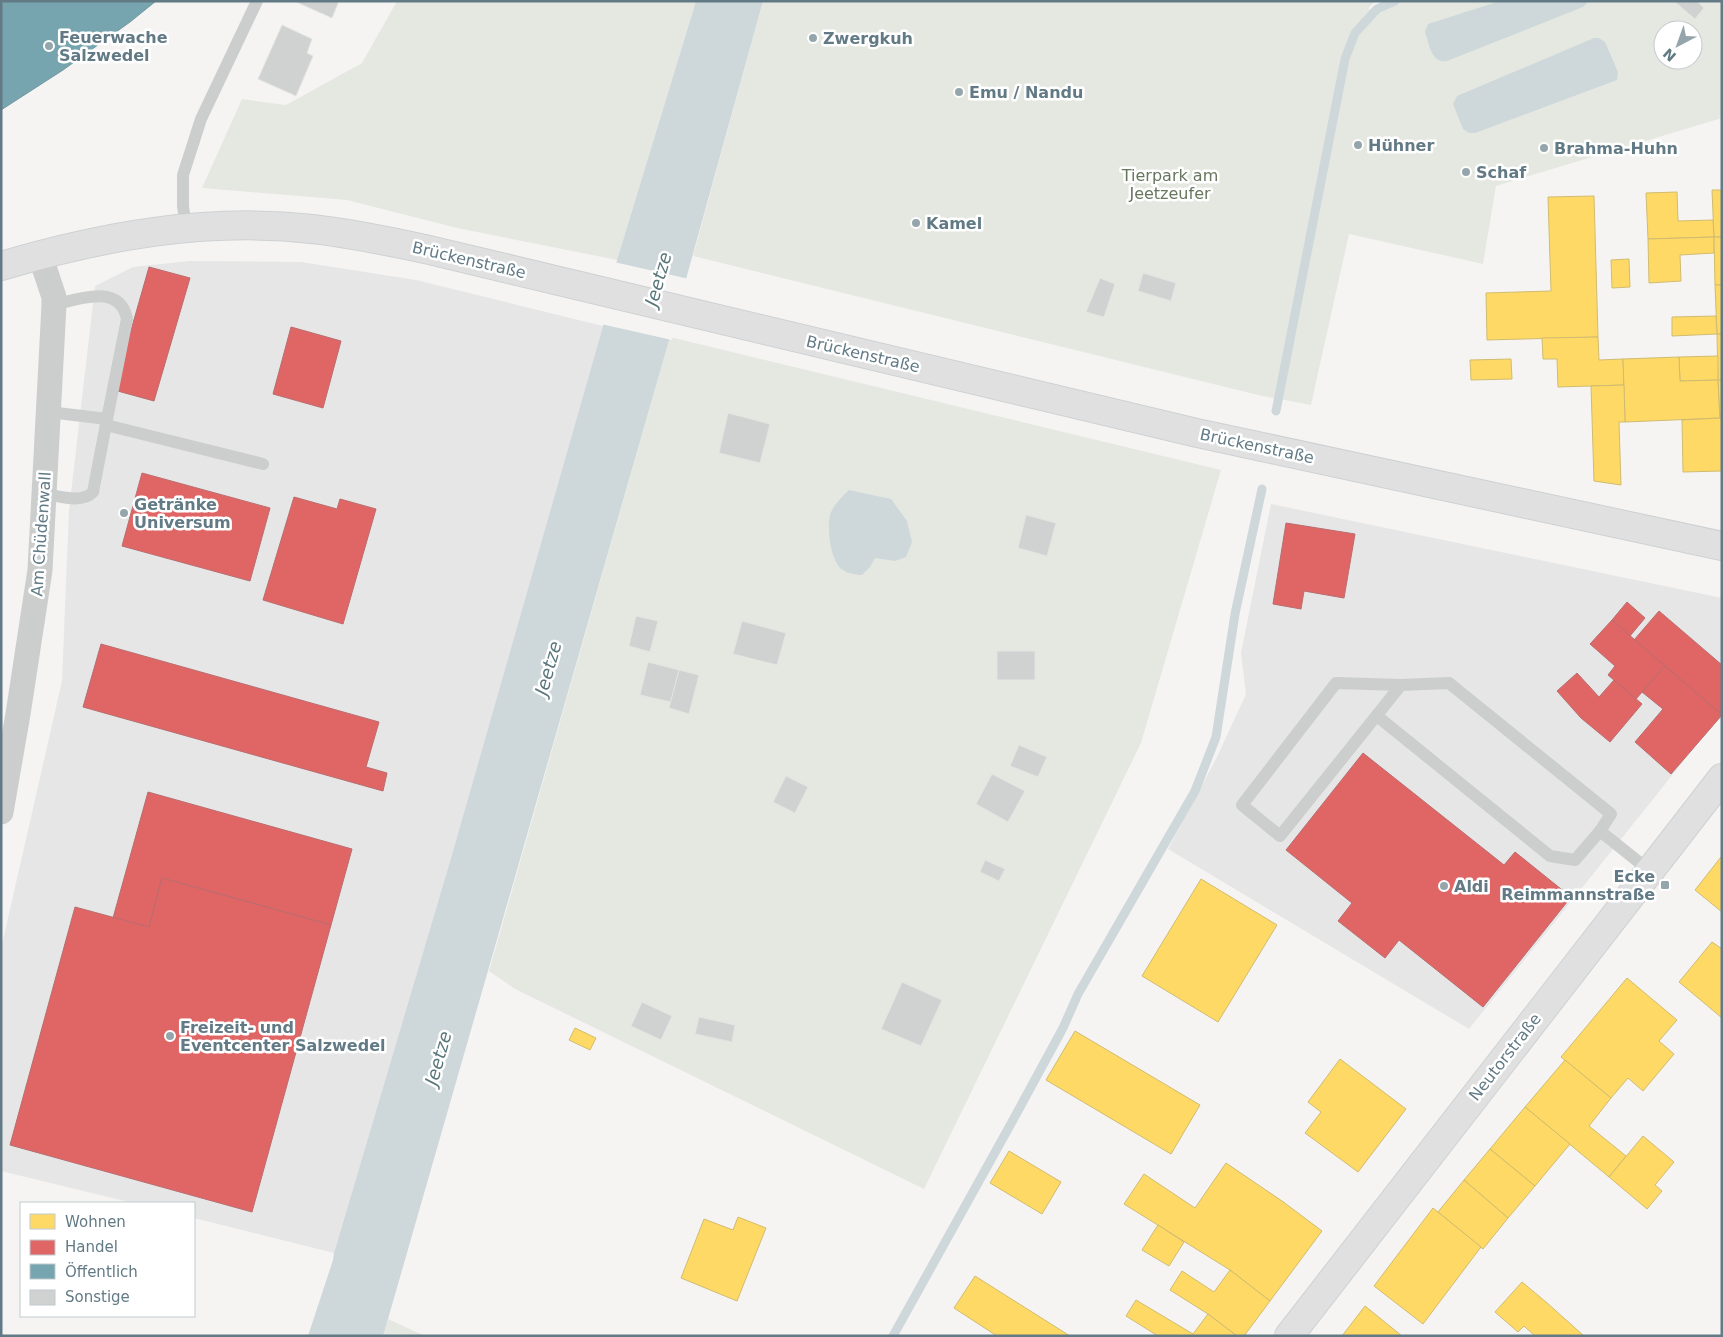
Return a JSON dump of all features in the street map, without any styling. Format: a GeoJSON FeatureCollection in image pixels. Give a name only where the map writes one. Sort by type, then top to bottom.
{"type":"FeatureCollection","features":[{"type":"Feature","properties":{"kind":"main road","name":"Brückenstraße"},"geometry":{"type":"LineString","coordinates":[[1,266],[123,236],[186,228],[247,225],[311,229],[359,236],[425,249],[1216,438],[1722,546]]}},
{"type":"Feature","properties":{"kind":"main road","name":"Neutorstraße"},"geometry":{"type":"LineString","coordinates":[[1289,1336],[1722,778]]}},
{"type":"Feature","properties":{"kind":"street","name":"Am Chüdenwall"},"geometry":{"type":"LineString","coordinates":[[1,812],[40,570],[54,297],[40,255]]}},
{"type":"Feature","properties":{"kind":"lane"},"geometry":{"type":"LineString","coordinates":[[186,228],[183,206],[183,175],[201,119],[257,1]]}},
{"type":"Feature","properties":{"kind":"lane"},"geometry":{"type":"LineString","coordinates":[[44,494],[82,499],[93,492],[127,319],[126,311],[117,302],[105,296],[91,296],[54,305]]}},
{"type":"Feature","properties":{"kind":"lane"},"geometry":{"type":"LineString","coordinates":[[49,412],[106,422],[263,464]]}},
{"type":"Feature","properties":{"kind":"lane"},"geometry":{"type":"LineString","coordinates":[[1377,716],[1550,856],[1575,860],[1600,831],[1610,814],[1449,683],[1401,685],[1336,683],[1242,805],[1280,836],[1401,685]]}},
{"type":"Feature","properties":{"kind":"lane"},"geometry":{"type":"LineString","coordinates":[[1600,831],[1650,871]]}},
{"type":"Feature","properties":{"kind":"shaded area"},"geometry":{"type":"Polygon","coordinates":[[[190,261],[301,262],[416,280],[603,326],[451,858],[334,1253],[195,1218],[195,1202],[129,1202],[1,1171],[1,949],[62,681],[69,511],[95,286],[133,267],[190,261]]]}},
{"type":"Feature","properties":{"kind":"shaded area"},"geometry":{"type":"Polygon","coordinates":[[[1271,504],[1722,598],[1722,713],[1469,1029],[1168,849],[1217,757],[1246,694],[1241,653],[1271,504]]]}},
{"type":"Feature","properties":{"kind":"green space"},"geometry":{"type":"Polygon","coordinates":[[[397,1],[696,1],[617,260],[457,228],[347,200],[202,188],[242,99],[286,105],[362,63],[397,1]]]}},
{"type":"Feature","properties":{"kind":"green space","name":"Tierpark am Jeetzeufer"},"geometry":{"type":"Polygon","coordinates":[[[763,1],[1375,1],[1368,9],[1378,10],[1399,1],[1722,1],[1722,118],[1496,186],[1483,264],[1349,234],[1311,405],[1258,395],[693,256],[763,1]]]}},
{"type":"Feature","properties":{"kind":"green space"},"geometry":{"type":"Polygon","coordinates":[[[670,337],[1221,470],[1141,743],[924,1189],[515,989],[489,971],[670,337]]]}},
{"type":"Feature","properties":{"kind":"green space"},"geometry":{"type":"Polygon","coordinates":[[[388,1319],[425,1336],[383,1336],[388,1319]]]}},
{"type":"Feature","properties":{"kind":"water","name":"Jeetze"},"geometry":{"type":"Polygon","coordinates":[[[696,1],[763,1],[670,337],[388,1319],[383,1336],[308,1336],[333,1260],[451,858],[603,326],[617,260],[696,1]]]}},
{"type":"Feature","properties":{"kind":"water"},"geometry":{"type":"Polygon","coordinates":[[[1500,1],[1589,1],[1583,7],[1447,61],[1442,61],[1434,56],[1425,32],[1428,24],[1500,1]]]}},
{"type":"Feature","properties":{"kind":"water"},"geometry":{"type":"Polygon","coordinates":[[[1594,38],[1599,38],[1605,42],[1618,72],[1617,80],[1475,133],[1469,133],[1463,129],[1453,104],[1457,96],[1594,38]]]}},
{"type":"Feature","properties":{"kind":"water"},"geometry":{"type":"Polygon","coordinates":[[[849,490],[891,499],[907,521],[912,542],[906,557],[895,561],[875,558],[862,575],[856,575],[840,568],[832,550],[829,521],[833,508],[849,490]]]}},
{"type":"Feature","properties":{"kind":"pier"},"geometry":{"type":"Polygon","coordinates":[[[614,262],[689,279],[672,340],[601,324],[614,262]]]}},
{"type":"Feature","properties":{"kind":"building: Wohnen"},"geometry":{"type":"Polygon","coordinates":[[[1712,190],[1722,190],[1722,237],[1714,237],[1712,190]]]}},
{"type":"Feature","properties":{"kind":"building: Wohnen"},"geometry":{"type":"Polygon","coordinates":[[[1677,192],[1678,221],[1713,220],[1714,237],[1648,239],[1646,193],[1677,192]]]}},
{"type":"Feature","properties":{"kind":"building: Wohnen"},"geometry":{"type":"Polygon","coordinates":[[[1594,196],[1598,337],[1487,340],[1486,293],[1551,291],[1548,197],[1594,196]]]}},
{"type":"Feature","properties":{"kind":"building: Wohnen"},"geometry":{"type":"Polygon","coordinates":[[[1714,237],[1714,253],[1680,255],[1681,281],[1649,283],[1648,239],[1714,237]]]}},
{"type":"Feature","properties":{"kind":"building: Wohnen"},"geometry":{"type":"Polygon","coordinates":[[[1714,237],[1722,237],[1722,285],[1715,285],[1714,237]]]}},
{"type":"Feature","properties":{"kind":"building: Wohnen"},"geometry":{"type":"Polygon","coordinates":[[[1629,259],[1630,287],[1612,288],[1611,260],[1629,259]]]}},
{"type":"Feature","properties":{"kind":"building: Wohnen"},"geometry":{"type":"Polygon","coordinates":[[[1715,285],[1722,285],[1722,334],[1717,334],[1715,285]]]}},
{"type":"Feature","properties":{"kind":"building: Wohnen"},"geometry":{"type":"Polygon","coordinates":[[[1716,316],[1717,334],[1672,336],[1672,317],[1716,316]]]}},
{"type":"Feature","properties":{"kind":"building: Wohnen"},"geometry":{"type":"Polygon","coordinates":[[[1717,334],[1722,334],[1722,380],[1718,380],[1717,334]]]}},
{"type":"Feature","properties":{"kind":"building: Wohnen"},"geometry":{"type":"Polygon","coordinates":[[[1598,337],[1599,360],[1623,359],[1624,385],[1558,387],[1557,359],[1543,359],[1542,338],[1598,337]]]}},
{"type":"Feature","properties":{"kind":"building: Wohnen"},"geometry":{"type":"Polygon","coordinates":[[[1718,356],[1718,380],[1680,381],[1679,357],[1718,356]]]}},
{"type":"Feature","properties":{"kind":"building: Wohnen"},"geometry":{"type":"Polygon","coordinates":[[[1679,357],[1680,381],[1718,380],[1720,418],[1625,422],[1623,359],[1679,357]]]}},
{"type":"Feature","properties":{"kind":"building: Wohnen"},"geometry":{"type":"Polygon","coordinates":[[[1511,359],[1512,379],[1471,380],[1470,360],[1511,359]]]}},
{"type":"Feature","properties":{"kind":"building: Wohnen"},"geometry":{"type":"Polygon","coordinates":[[[1718,380],[1722,380],[1722,418],[1720,418],[1718,380]]]}},
{"type":"Feature","properties":{"kind":"building: Wohnen"},"geometry":{"type":"Polygon","coordinates":[[[1624,385],[1625,422],[1619,422],[1621,485],[1594,481],[1591,386],[1624,385]]]}},
{"type":"Feature","properties":{"kind":"building: Wohnen"},"geometry":{"type":"Polygon","coordinates":[[[1722,418],[1722,471],[1683,472],[1682,420],[1722,418]]]}},
{"type":"Feature","properties":{"kind":"building: Wohnen"},"geometry":{"type":"Polygon","coordinates":[[[1722,857],[1722,912],[1695,890],[1722,857]]]}},
{"type":"Feature","properties":{"kind":"building: Wohnen"},"geometry":{"type":"Polygon","coordinates":[[[1201,879],[1277,925],[1218,1022],[1142,976],[1201,879]]]}},
{"type":"Feature","properties":{"kind":"building: Wohnen"},"geometry":{"type":"Polygon","coordinates":[[[1712,942],[1722,949],[1722,1018],[1679,982],[1712,942]]]}},
{"type":"Feature","properties":{"kind":"building: Wohnen"},"geometry":{"type":"Polygon","coordinates":[[[1627,978],[1677,1020],[1659,1041],[1674,1054],[1643,1091],[1628,1078],[1611,1098],[1561,1057],[1627,978]]]}},
{"type":"Feature","properties":{"kind":"building: Wohnen"},"geometry":{"type":"Polygon","coordinates":[[[575,1028],[596,1038],[590,1050],[569,1040],[575,1028]]]}},
{"type":"Feature","properties":{"kind":"building: Wohnen"},"geometry":{"type":"Polygon","coordinates":[[[1075,1031],[1200,1105],[1171,1154],[1046,1080],[1075,1031]]]}},
{"type":"Feature","properties":{"kind":"building: Wohnen"},"geometry":{"type":"Polygon","coordinates":[[[1340,1059],[1406,1109],[1358,1172],[1305,1133],[1321,1112],[1308,1102],[1340,1059]]]}},
{"type":"Feature","properties":{"kind":"building: Wohnen"},"geometry":{"type":"Polygon","coordinates":[[[1565,1060],[1611,1098],[1589,1126],[1626,1156],[1609,1177],[1525,1107],[1565,1060]]]}},
{"type":"Feature","properties":{"kind":"building: Wohnen"},"geometry":{"type":"Polygon","coordinates":[[[1525,1107],[1570,1144],[1535,1186],[1490,1149],[1525,1107]]]}},
{"type":"Feature","properties":{"kind":"building: Wohnen"},"geometry":{"type":"Polygon","coordinates":[[[1643,1136],[1674,1162],[1655,1185],[1662,1191],[1647,1209],[1609,1177],[1643,1136]]]}},
{"type":"Feature","properties":{"kind":"building: Wohnen"},"geometry":{"type":"Polygon","coordinates":[[[1490,1149],[1535,1186],[1508,1218],[1464,1180],[1490,1149]]]}},
{"type":"Feature","properties":{"kind":"building: Wohnen"},"geometry":{"type":"Polygon","coordinates":[[[1009,1151],[1061,1182],[1042,1214],[990,1183],[1009,1151]]]}},
{"type":"Feature","properties":{"kind":"building: Wohnen"},"geometry":{"type":"Polygon","coordinates":[[[1226,1163],[1322,1231],[1270,1301],[1230,1270],[1124,1204],[1144,1174],[1195,1208],[1226,1163]]]}},
{"type":"Feature","properties":{"kind":"building: Wohnen"},"geometry":{"type":"Polygon","coordinates":[[[1464,1180],[1508,1218],[1483,1249],[1438,1212],[1464,1180]]]}},
{"type":"Feature","properties":{"kind":"building: Wohnen"},"geometry":{"type":"Polygon","coordinates":[[[1433,1208],[1481,1247],[1423,1324],[1374,1286],[1433,1208]]]}},
{"type":"Feature","properties":{"kind":"building: Wohnen"},"geometry":{"type":"Polygon","coordinates":[[[738,1217],[766,1228],[737,1301],[681,1278],[704,1219],[733,1230],[738,1217]]]}},
{"type":"Feature","properties":{"kind":"building: Wohnen"},"geometry":{"type":"Polygon","coordinates":[[[1158,1225],[1184,1242],[1169,1266],[1142,1250],[1158,1225]]]}},
{"type":"Feature","properties":{"kind":"building: Wohnen"},"geometry":{"type":"Polygon","coordinates":[[[1230,1270],[1270,1301],[1244,1336],[1237,1336],[1208,1314],[1170,1290],[1182,1271],[1214,1292],[1230,1270]]]}},
{"type":"Feature","properties":{"kind":"building: Wohnen"},"geometry":{"type":"Polygon","coordinates":[[[975,1276],[1070,1336],[997,1336],[954,1308],[975,1276]]]}},
{"type":"Feature","properties":{"kind":"building: Wohnen"},"geometry":{"type":"Polygon","coordinates":[[[1522,1282],[1584,1336],[1535,1336],[1524,1326],[1518,1332],[1495,1312],[1522,1282]]]}},
{"type":"Feature","properties":{"kind":"building: Wohnen"},"geometry":{"type":"Polygon","coordinates":[[[1136,1300],[1193,1334],[1208,1314],[1237,1336],[1158,1336],[1126,1316],[1136,1300]]]}},
{"type":"Feature","properties":{"kind":"building: Wohnen"},"geometry":{"type":"Polygon","coordinates":[[[1365,1306],[1402,1336],[1342,1336],[1365,1306]]]}},
{"type":"Feature","properties":{"kind":"building: Handel"},"geometry":{"type":"Polygon","coordinates":[[[149,267],[190,278],[154,401],[114,390],[149,267]]]}},
{"type":"Feature","properties":{"kind":"building: Handel"},"geometry":{"type":"Polygon","coordinates":[[[291,327],[341,341],[323,408],[273,394],[291,327]]]}},
{"type":"Feature","properties":{"kind":"building: Handel"},"geometry":{"type":"Polygon","coordinates":[[[142,473],[270,508],[250,581],[122,546],[142,473]]]}},
{"type":"Feature","properties":{"kind":"building: Handel"},"geometry":{"type":"Polygon","coordinates":[[[294,497],[337,509],[340,499],[376,509],[343,624],[263,600],[294,497]]]}},
{"type":"Feature","properties":{"kind":"building: Handel"},"geometry":{"type":"Polygon","coordinates":[[[1286,523],[1355,534],[1344,598],[1304,591],[1301,609],[1273,604],[1286,523]]]}},
{"type":"Feature","properties":{"kind":"building: Handel"},"geometry":{"type":"Polygon","coordinates":[[[1627,602],[1645,618],[1630,636],[1612,620],[1627,602]]]}},
{"type":"Feature","properties":{"kind":"building: Handel"},"geometry":{"type":"Polygon","coordinates":[[[1659,611],[1722,665],[1722,715],[1634,640],[1659,611]]]}},
{"type":"Feature","properties":{"kind":"building: Handel"},"geometry":{"type":"Polygon","coordinates":[[[1612,620],[1665,666],[1636,699],[1608,675],[1615,666],[1590,644],[1612,620]]]}},
{"type":"Feature","properties":{"kind":"building: Handel"},"geometry":{"type":"Polygon","coordinates":[[[101,644],[379,722],[366,767],[387,773],[383,791],[83,707],[101,644]]]}},
{"type":"Feature","properties":{"kind":"building: Handel"},"geometry":{"type":"Polygon","coordinates":[[[1665,666],[1722,715],[1671,774],[1635,742],[1663,709],[1642,692],[1665,666]]]}},
{"type":"Feature","properties":{"kind":"building: Handel"},"geometry":{"type":"Polygon","coordinates":[[[1577,673],[1599,697],[1614,680],[1642,704],[1610,742],[1581,718],[1557,691],[1577,673]]]}},
{"type":"Feature","properties":{"kind":"building: Handel","name":"Aldi"},"geometry":{"type":"Polygon","coordinates":[[[1363,753],[1504,865],[1515,852],[1571,897],[1483,1007],[1399,940],[1385,958],[1338,921],[1352,903],[1286,850],[1363,753]]]}},
{"type":"Feature","properties":{"kind":"building: Handel"},"geometry":{"type":"Polygon","coordinates":[[[148,792],[352,849],[331,925],[162,878],[149,927],[113,918],[148,792]]]}},
{"type":"Feature","properties":{"kind":"building: Handel","name":"Freizeit- und Eventcenter Salzwedel"},"geometry":{"type":"Polygon","coordinates":[[[162,878],[331,925],[252,1212],[10,1145],[75,907],[149,927],[162,878]]]}},
{"type":"Feature","properties":{"kind":"building: Öffentlich","name":"Feuerwache Salzwedel"},"geometry":{"type":"Polygon","coordinates":[[[1,1],[156,1],[63,70],[1,110],[1,1]]]}},
{"type":"Feature","properties":{"kind":"building: Sonstige"},"geometry":{"type":"Polygon","coordinates":[[[294,1],[339,1],[332,18],[294,1]]]}},
{"type":"Feature","properties":{"kind":"building: Sonstige"},"geometry":{"type":"Polygon","coordinates":[[[1674,1],[1697,1],[1704,8],[1695,19],[1674,1]]]}},
{"type":"Feature","properties":{"kind":"building: Sonstige"},"geometry":{"type":"Polygon","coordinates":[[[282,25],[312,39],[307,53],[313,56],[296,96],[258,79],[282,25]]]}},
{"type":"Feature","properties":{"kind":"building: Sonstige"},"geometry":{"type":"Polygon","coordinates":[[[1143,273],[1176,283],[1171,301],[1138,291],[1143,273]]]}},
{"type":"Feature","properties":{"kind":"building: Sonstige"},"geometry":{"type":"Polygon","coordinates":[[[1100,278],[1115,284],[1104,317],[1086,312],[1100,278]]]}},
{"type":"Feature","properties":{"kind":"building: Sonstige"},"geometry":{"type":"Polygon","coordinates":[[[728,413],[770,424],[760,463],[719,453],[728,413]]]}},
{"type":"Feature","properties":{"kind":"building: Sonstige"},"geometry":{"type":"Polygon","coordinates":[[[1026,515],[1056,523],[1047,556],[1018,548],[1026,515]]]}},
{"type":"Feature","properties":{"kind":"building: Sonstige"},"geometry":{"type":"Polygon","coordinates":[[[636,616],[658,621],[650,652],[629,646],[636,616]]]}},
{"type":"Feature","properties":{"kind":"building: Sonstige"},"geometry":{"type":"Polygon","coordinates":[[[742,621],[786,633],[777,665],[733,654],[742,621]]]}},
{"type":"Feature","properties":{"kind":"building: Sonstige"},"geometry":{"type":"Polygon","coordinates":[[[997,651],[1035,651],[1035,680],[997,680],[997,651]]]}},
{"type":"Feature","properties":{"kind":"building: Sonstige"},"geometry":{"type":"Polygon","coordinates":[[[648,662],[679,670],[671,702],[640,695],[648,662]]]}},
{"type":"Feature","properties":{"kind":"building: Sonstige"},"geometry":{"type":"Polygon","coordinates":[[[679,670],[699,675],[689,714],[669,708],[679,670]]]}},
{"type":"Feature","properties":{"kind":"building: Sonstige"},"geometry":{"type":"Polygon","coordinates":[[[1019,745],[1047,757],[1038,777],[1010,766],[1019,745]]]}},
{"type":"Feature","properties":{"kind":"building: Sonstige"},"geometry":{"type":"Polygon","coordinates":[[[992,774],[1025,791],[1008,822],[976,804],[992,774]]]}},
{"type":"Feature","properties":{"kind":"building: Sonstige"},"geometry":{"type":"Polygon","coordinates":[[[786,776],[808,787],[795,813],[773,802],[786,776]]]}},
{"type":"Feature","properties":{"kind":"building: Sonstige"},"geometry":{"type":"Polygon","coordinates":[[[985,860],[1005,869],[999,881],[980,872],[985,860]]]}},
{"type":"Feature","properties":{"kind":"building: Sonstige"},"geometry":{"type":"Polygon","coordinates":[[[902,982],[942,1000],[921,1046],[881,1029],[902,982]]]}},
{"type":"Feature","properties":{"kind":"building: Sonstige"},"geometry":{"type":"Polygon","coordinates":[[[642,1002],[672,1016],[661,1040],[631,1026],[642,1002]]]}},
{"type":"Feature","properties":{"kind":"building: Sonstige"},"geometry":{"type":"Polygon","coordinates":[[[699,1017],[735,1025],[732,1042],[695,1034],[699,1017]]]}},
{"type":"Feature","properties":{"kind":"waterway"},"geometry":{"type":"LineString","coordinates":[[1276,411],[1345,59],[1355,33],[1377,9],[1395,1]]}},
{"type":"Feature","properties":{"kind":"waterway"},"geometry":{"type":"LineString","coordinates":[[893,1336],[1063,1028],[1078,994],[1195,791],[1216,737],[1235,614],[1262,489]]}},
{"type":"Feature","properties":{"kind":"place","name":"Zwergkuh"},"geometry":{"type":"Point","coordinates":[813,38]}},
{"type":"Feature","properties":{"kind":"place","name":"Feuerwache Salzwedel"},"geometry":{"type":"Point","coordinates":[49,46]}},
{"type":"Feature","properties":{"kind":"place","name":"Emu / Nandu"},"geometry":{"type":"Point","coordinates":[959,92]}},
{"type":"Feature","properties":{"kind":"place","name":"Hühner"},"geometry":{"type":"Point","coordinates":[1358,145]}},
{"type":"Feature","properties":{"kind":"place","name":"Brahma-Huhn"},"geometry":{"type":"Point","coordinates":[1544,148]}},
{"type":"Feature","properties":{"kind":"place","name":"Schaf"},"geometry":{"type":"Point","coordinates":[1466,172]}},
{"type":"Feature","properties":{"kind":"place","name":"Kamel"},"geometry":{"type":"Point","coordinates":[916,223]}},
{"type":"Feature","properties":{"kind":"place","name":"Getränke Universum"},"geometry":{"type":"Point","coordinates":[124,513]}},
{"type":"Feature","properties":{"kind":"place","name":"Ecke Reimmannstraße"},"geometry":{"type":"Point","coordinates":[1665,885]}},
{"type":"Feature","properties":{"kind":"place","name":"Aldi"},"geometry":{"type":"Point","coordinates":[1444,886]}},
{"type":"Feature","properties":{"kind":"place","name":"Freizeit- und Eventcenter Salzwedel"},"geometry":{"type":"Point","coordinates":[170,1036]}}]}
